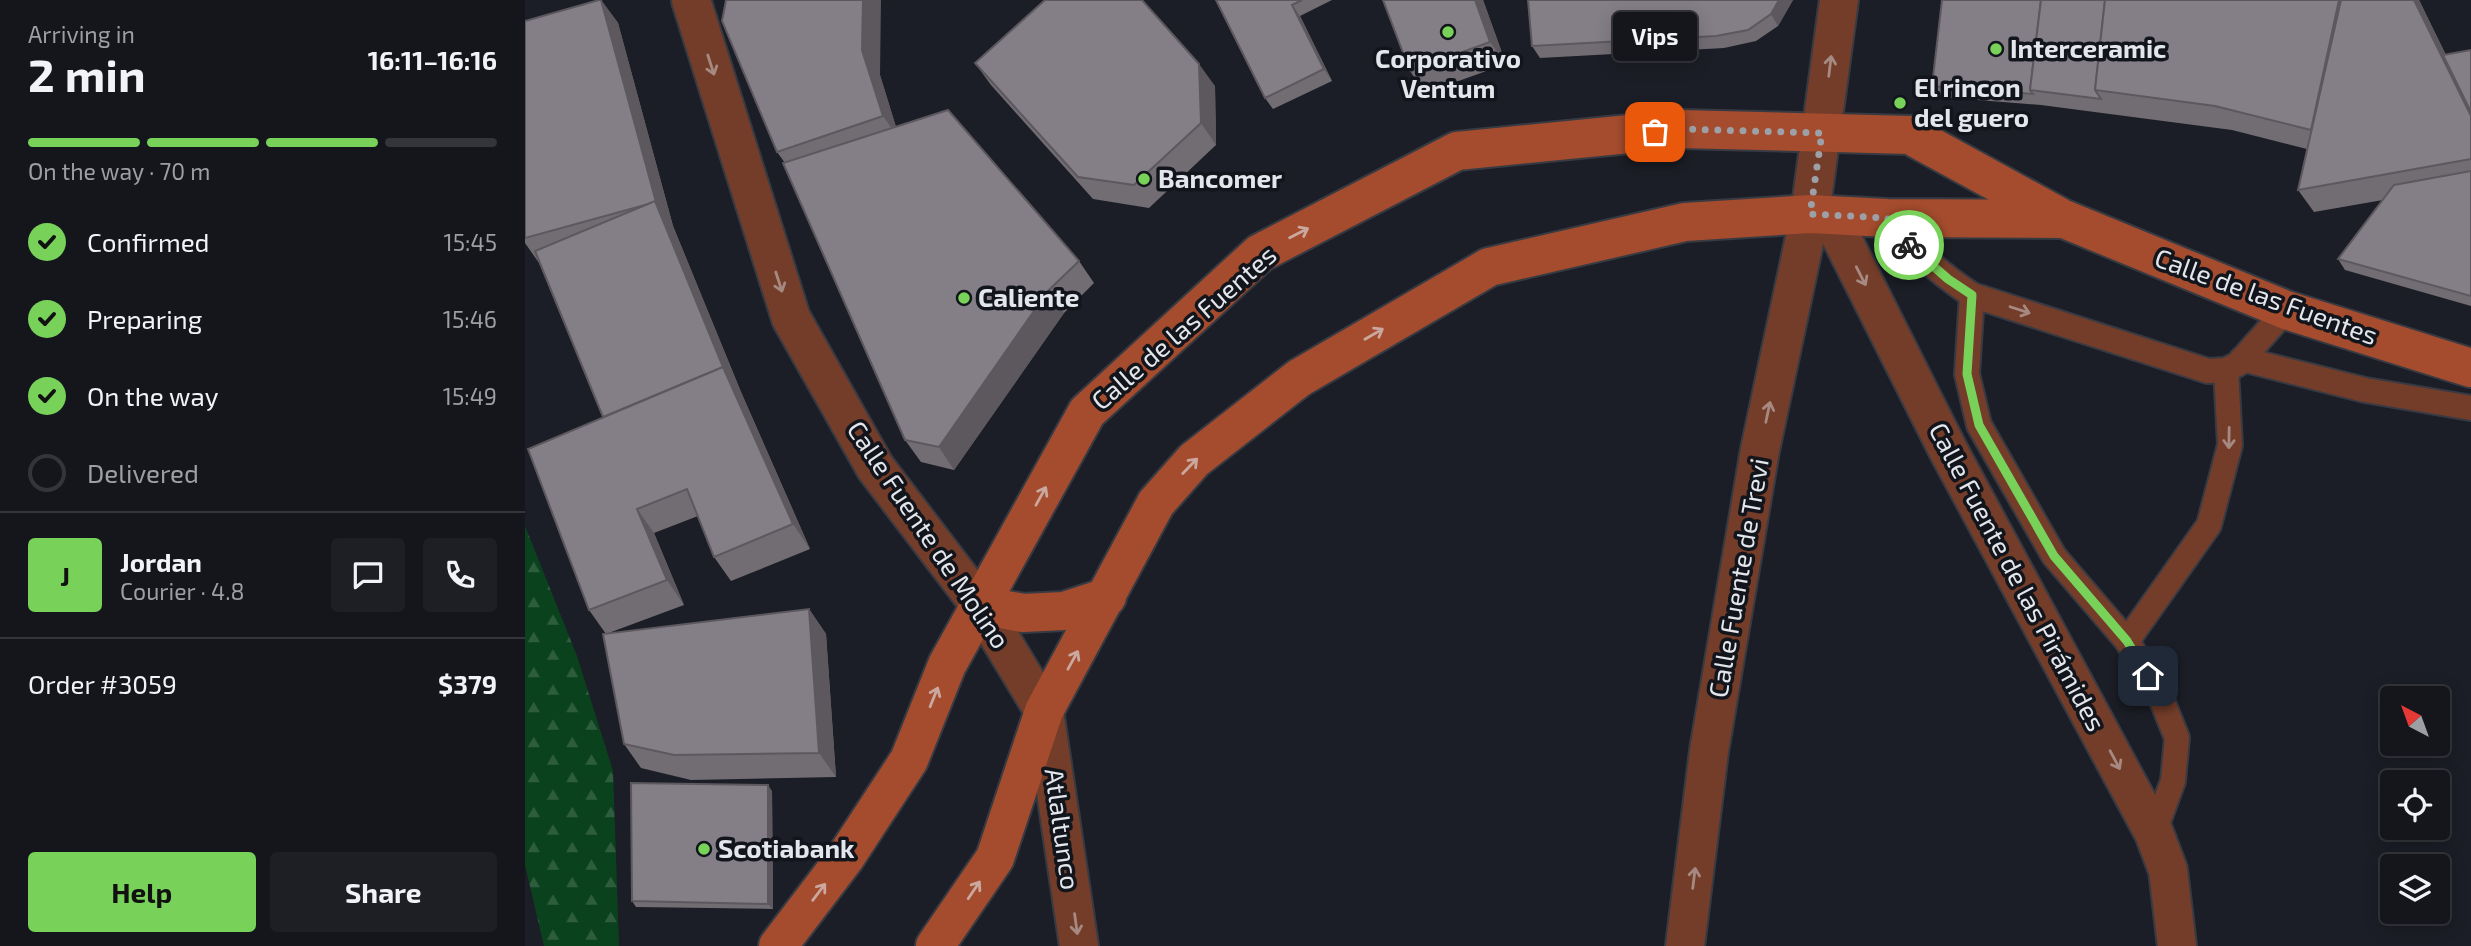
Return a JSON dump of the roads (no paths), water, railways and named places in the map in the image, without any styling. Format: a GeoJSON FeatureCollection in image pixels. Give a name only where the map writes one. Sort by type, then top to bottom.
{"type":"FeatureCollection","features":[{"type":"Feature","properties":{"kind":"main road","name":"Calle de las Fuentes"},"geometry":{"type":"LineString","coordinates":[[778,946],[845,858],[909,760],[947,666],[1087,412],[1260,253],[1457,151],[1680,129],[1910,135],[2063,219],[2286,310],[2471,368]]}},
{"type":"Feature","properties":{"kind":"main road","name":"Calle de las Fuentes"},"geometry":{"type":"LineString","coordinates":[[935,946],[995,858],[1044,711],[1156,503],[1194,460],[1299,378],[1489,267],[1685,222],[1820,214],[1887,218],[2063,219]]}},
{"type":"Feature","properties":{"kind":"main road"},"geometry":{"type":"LineString","coordinates":[[980,605],[1023,614],[1064,611],[1107,597]]}},
{"type":"Feature","properties":{"kind":"street","name":"Calle Fuente de Molino"},"geometry":{"type":"LineString","coordinates":[[691,0],[791,317],[875,467],[980,605],[1044,711]]}},
{"type":"Feature","properties":{"kind":"street"},"geometry":{"type":"LineString","coordinates":[[1822,133],[1839,0]]}},
{"type":"Feature","properties":{"kind":"street","name":"Calle Fuente de Trevi"},"geometry":{"type":"LineString","coordinates":[[1685,946],[1709,751],[1761,450],[1820,214],[1822,133]]}},
{"type":"Feature","properties":{"kind":"street","name":"Calle Fuente de las Pirámides"},"geometry":{"type":"LineString","coordinates":[[1820,214],[2154,833],[2168,870],[2177,946]]}},
{"type":"Feature","properties":{"kind":"street","name":"Atlaltunco"},"geometry":{"type":"LineString","coordinates":[[1044,711],[1079,946]]}},
{"type":"Feature","properties":{"kind":"lane"},"geometry":{"type":"LineString","coordinates":[[1887,218],[1916,252],[1972,295],[2208,371],[2234,364],[2471,408]]}},
{"type":"Feature","properties":{"kind":"lane"},"geometry":{"type":"LineString","coordinates":[[1972,295],[1967,374],[1979,425],[2054,556],[2127,641],[2159,693],[2177,738],[2173,781],[2154,833]]}},
{"type":"Feature","properties":{"kind":"lane"},"geometry":{"type":"LineString","coordinates":[[2127,641],[2209,525],[2230,445],[2234,364],[2286,310]]}},
{"type":"Feature","properties":{"kind":"place","name":"Corporativo Ventum"},"geometry":{"type":"Point","coordinates":[1448,32]}},
{"type":"Feature","properties":{"kind":"place","name":"Interceramic"},"geometry":{"type":"Point","coordinates":[1996,49]}},
{"type":"Feature","properties":{"kind":"place","name":"El rincon del guero"},"geometry":{"type":"Point","coordinates":[1900,103]}},
{"type":"Feature","properties":{"kind":"place","name":"Vips"},"geometry":{"type":"Point","coordinates":[1655,132]}},
{"type":"Feature","properties":{"kind":"place","name":"Bancomer"},"geometry":{"type":"Point","coordinates":[1144,179]}},
{"type":"Feature","properties":{"kind":"place","name":"Caliente"},"geometry":{"type":"Point","coordinates":[964,298]}},
{"type":"Feature","properties":{"kind":"place","name":"Scotiabank"},"geometry":{"type":"Point","coordinates":[704,849]}}]}
